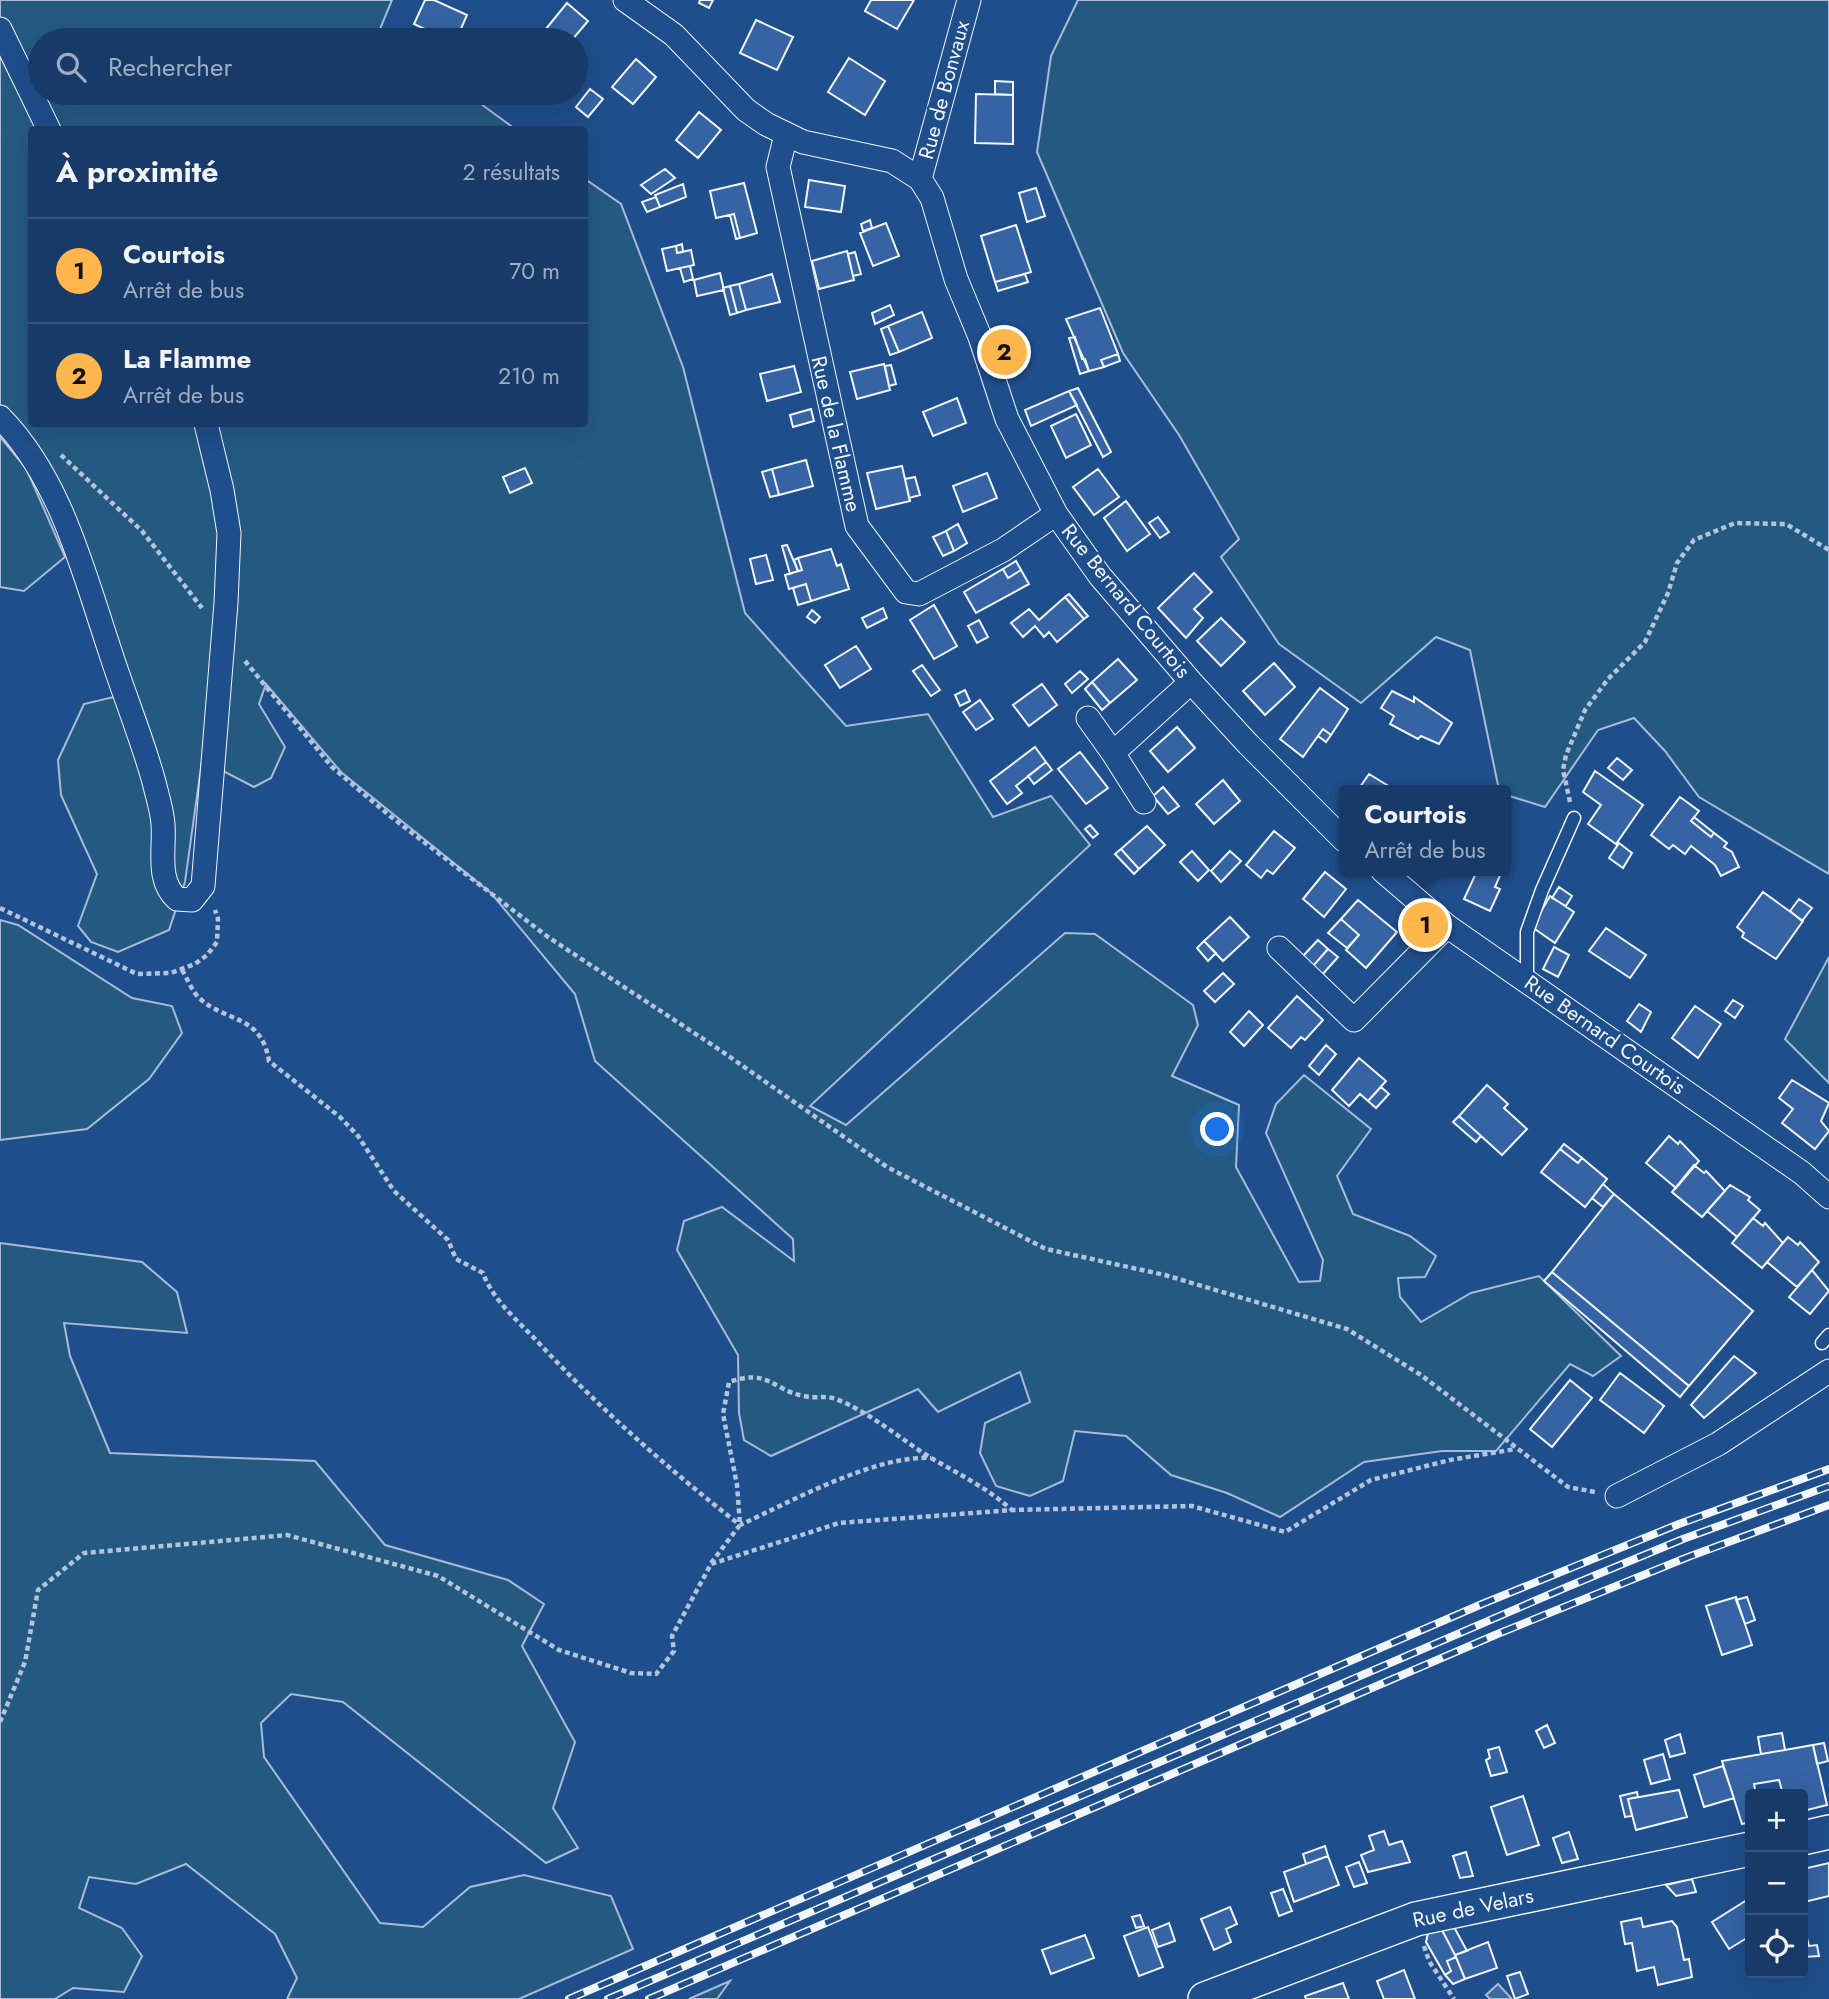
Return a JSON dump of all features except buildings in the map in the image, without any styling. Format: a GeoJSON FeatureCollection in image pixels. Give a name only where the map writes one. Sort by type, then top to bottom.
{"type":"FeatureCollection","features":[{"type":"Feature","properties":{"kind":"main road"},"geometry":{"type":"LineString","coordinates":[[1808,1837],[1829,1832]]}},
{"type":"Feature","properties":{"kind":"main road","name":"Rue de Velars"},"geometry":{"type":"LineString","coordinates":[[1205,1999],[1416,1919],[1745,1850]]}},
{"type":"Feature","properties":{"kind":"street"},"geometry":{"type":"LineString","coordinates":[[625,0],[674,35],[746,110],[786,135],[803,142],[892,161],[920,179]]}},
{"type":"Feature","properties":{"kind":"street","name":"Rue de Bonvaux"},"geometry":{"type":"LineString","coordinates":[[920,179],[969,0]]}},
{"type":"Feature","properties":{"kind":"street"},"geometry":{"type":"LineString","coordinates":[[0,29],[28,87]]}},
{"type":"Feature","properties":{"kind":"street"},"geometry":{"type":"LineString","coordinates":[[37,105],[47,126]]}},
{"type":"Feature","properties":{"kind":"street","name":"Rue de la Flamme"},"geometry":{"type":"LineString","coordinates":[[786,135],[778,167],[818,359],[857,526],[878,557],[906,592],[919,594],[1003,550],[1056,514]]}},
{"type":"Feature","properties":{"kind":"street","name":"Rue Bernard Courtois"},"geometry":{"type":"LineString","coordinates":[[920,179],[932,198],[956,279],[980,337],[1007,419],[1056,514],[1100,576],[1191,682],[1248,744],[1339,834]]}},
{"type":"Feature","properties":{"kind":"street"},"geometry":{"type":"LineString","coordinates":[[0,417],[28,451],[47,482],[76,551],[153,781],[163,822],[163,869],[167,890],[177,899],[192,900],[203,886],[229,533],[207,427]]}},
{"type":"Feature","properties":{"kind":"street"},"geometry":{"type":"LineString","coordinates":[[1113,753],[1191,682]]}},
{"type":"Feature","properties":{"kind":"street"},"geometry":{"type":"LineString","coordinates":[[1087,718],[1144,802]]}},
{"type":"Feature","properties":{"kind":"street","name":"Rue Bernard Courtois"},"geometry":{"type":"LineString","coordinates":[[1389,876],[1447,926],[1527,979],[1802,1173],[1829,1198]]}},
{"type":"Feature","properties":{"kind":"street"},"geometry":{"type":"LineString","coordinates":[[1279,948],[1354,1020],[1447,926]]}},
{"type":"Feature","properties":{"kind":"street"},"geometry":{"type":"LineString","coordinates":[[1617,1496],[1718,1444],[1829,1371]]}},
{"type":"Feature","properties":{"kind":"lane"},"geometry":{"type":"LineString","coordinates":[[1527,979],[1527,932],[1542,890],[1574,818]]}},
{"type":"Feature","properties":{"kind":"path"},"geometry":{"type":"LineString","coordinates":[[50,445],[142,531],[223,635],[332,767],[390,816],[548,937],[720,1050],[887,1167],[1046,1249],[1165,1275],[1347,1329],[1421,1376],[1568,1486],[1617,1496]]}},
{"type":"Feature","properties":{"kind":"path"},"geometry":{"type":"LineString","coordinates":[[1574,818],[1563,771],[1566,755],[1585,710],[1608,679],[1645,642],[1668,593],[1677,563],[1693,540],[1735,523],[1786,524],[1829,550]]}},
{"type":"Feature","properties":{"kind":"path"},"geometry":{"type":"LineString","coordinates":[[0,908],[137,974],[171,974],[201,959],[217,942],[218,919],[203,886]]}},
{"type":"Feature","properties":{"kind":"path"},"geometry":{"type":"LineString","coordinates":[[182,970],[199,998],[258,1033],[266,1045],[269,1061],[340,1117],[358,1136],[394,1191],[448,1240],[456,1259],[484,1273],[490,1290],[551,1356],[655,1458],[740,1525]]}},
{"type":"Feature","properties":{"kind":"path"},"geometry":{"type":"LineString","coordinates":[[740,1525],[737,1485],[723,1414],[729,1382],[741,1378],[767,1378],[803,1396],[833,1398],[868,1414],[931,1458],[993,1494],[1013,1510]]}},
{"type":"Feature","properties":{"kind":"path"},"geometry":{"type":"LineString","coordinates":[[711,1564],[839,1523],[1013,1510],[1192,1506],[1285,1532],[1371,1480],[1450,1460],[1517,1449]]}},
{"type":"Feature","properties":{"kind":"path"},"geometry":{"type":"LineString","coordinates":[[0,1722],[25,1662],[38,1590],[83,1553],[287,1535],[438,1576],[559,1650],[631,1673],[656,1674],[674,1651],[672,1636],[711,1564],[740,1525],[885,1464],[914,1457],[931,1458]]}},
{"type":"Feature","properties":{"kind":"path"},"geometry":{"type":"LineString","coordinates":[[1416,1919],[1429,1961],[1454,1999]]}},
{"type":"Feature","properties":{"kind":"shaded area"},"geometry":{"type":"Polygon","coordinates":[[[0,0],[392,0],[380,28],[28,28],[28,105],[482,105],[511,126],[28,126],[28,427],[588,427],[588,181],[621,204],[683,367],[745,613],[846,726],[928,714],[993,817],[1051,796],[1090,845],[810,1106],[846,1125],[1065,933],[1095,934],[1193,1005],[1198,1025],[1172,1076],[1239,1105],[1236,1167],[1299,1282],[1320,1281],[1323,1260],[1266,1133],[1276,1104],[1304,1075],[1371,1129],[1337,1176],[1353,1214],[1410,1236],[1436,1256],[1425,1277],[1398,1278],[1400,1297],[1421,1322],[1471,1293],[1539,1276],[1621,1356],[1593,1376],[1570,1364],[1496,1451],[1442,1451],[1364,1462],[1280,1517],[1227,1493],[1171,1475],[1126,1436],[1075,1431],[1063,1481],[1030,1496],[996,1486],[980,1453],[985,1423],[1030,1402],[1020,1372],[938,1412],[918,1389],[771,1456],[744,1440],[739,1413],[738,1355],[677,1250],[684,1221],[722,1207],[794,1261],[793,1239],[595,1061],[575,994],[491,893],[341,772],[266,684],[259,704],[285,747],[271,778],[254,787],[202,760],[185,882],[169,930],[118,952],[91,942],[78,926],[97,874],[61,795],[58,760],[84,704],[135,692],[80,536],[35,441],[0,406],[0,0]]]}},
{"type":"Feature","properties":{"kind":"shaded area"},"geometry":{"type":"Polygon","coordinates":[[[1078,0],[1829,0],[1829,874],[1699,797],[1665,751],[1634,718],[1598,730],[1545,807],[1511,797],[1511,785],[1498,785],[1470,650],[1436,637],[1361,703],[1279,644],[1221,557],[1239,539],[1179,435],[1123,353],[1037,152],[1051,56],[1078,0]]]}},
{"type":"Feature","properties":{"kind":"shaded area"},"geometry":{"type":"Polygon","coordinates":[[[0,437],[26,468],[65,557],[24,591],[0,587],[0,437]]]}},
{"type":"Feature","properties":{"kind":"shaded area"},"geometry":{"type":"Polygon","coordinates":[[[0,920],[18,925],[132,998],[172,1006],[182,1033],[149,1079],[87,1129],[0,1140],[0,920]]]}},
{"type":"Feature","properties":{"kind":"shaded area"},"geometry":{"type":"Polygon","coordinates":[[[1829,957],[1829,1083],[1785,1039],[1829,957]]]}},
{"type":"Feature","properties":{"kind":"shaded area"},"geometry":{"type":"Polygon","coordinates":[[[0,1243],[142,1262],[177,1292],[187,1333],[64,1323],[70,1356],[110,1453],[315,1461],[385,1545],[508,1580],[544,1604],[522,1646],[575,1742],[553,1808],[578,1848],[546,1863],[343,1702],[291,1694],[261,1723],[264,1757],[380,1923],[423,1927],[470,1887],[524,1875],[611,1896],[633,1949],[519,1999],[287,1999],[297,1978],[275,1934],[186,1864],[136,1884],[89,1877],[79,1908],[122,1928],[142,1956],[124,1992],[73,1988],[55,1999],[0,1999],[0,1243]]]}},
{"type":"Feature","properties":{"kind":"shaded area"},"geometry":{"type":"Polygon","coordinates":[[[730,1981],[717,1999],[689,1999],[730,1981]]]}},
{"type":"Feature","properties":{"kind":"shaded area"},"geometry":{"type":"Polygon","coordinates":[[[1498,1984],[1512,1999],[1490,1999],[1486,1995],[1498,1984]]]}},
{"type":"Feature","properties":{"kind":"railway"},"geometry":{"type":"LineString","coordinates":[[569,1999],[1482,1604],[1679,1524],[1829,1469]]}},
{"type":"Feature","properties":{"kind":"railway"},"geometry":{"type":"LineString","coordinates":[[608,1999],[1567,1587],[1683,1539],[1829,1486]]}},
{"type":"Feature","properties":{"kind":"railway"},"geometry":{"type":"LineString","coordinates":[[649,1999],[1495,1635],[1688,1557],[1829,1505]]}},
{"type":"Feature","properties":{"kind":"place","name":"La Flamme"},"geometry":{"type":"Point","coordinates":[1004,352]}},
{"type":"Feature","properties":{"kind":"place","name":"Courtois"},"geometry":{"type":"Point","coordinates":[1425,925]}}]}
